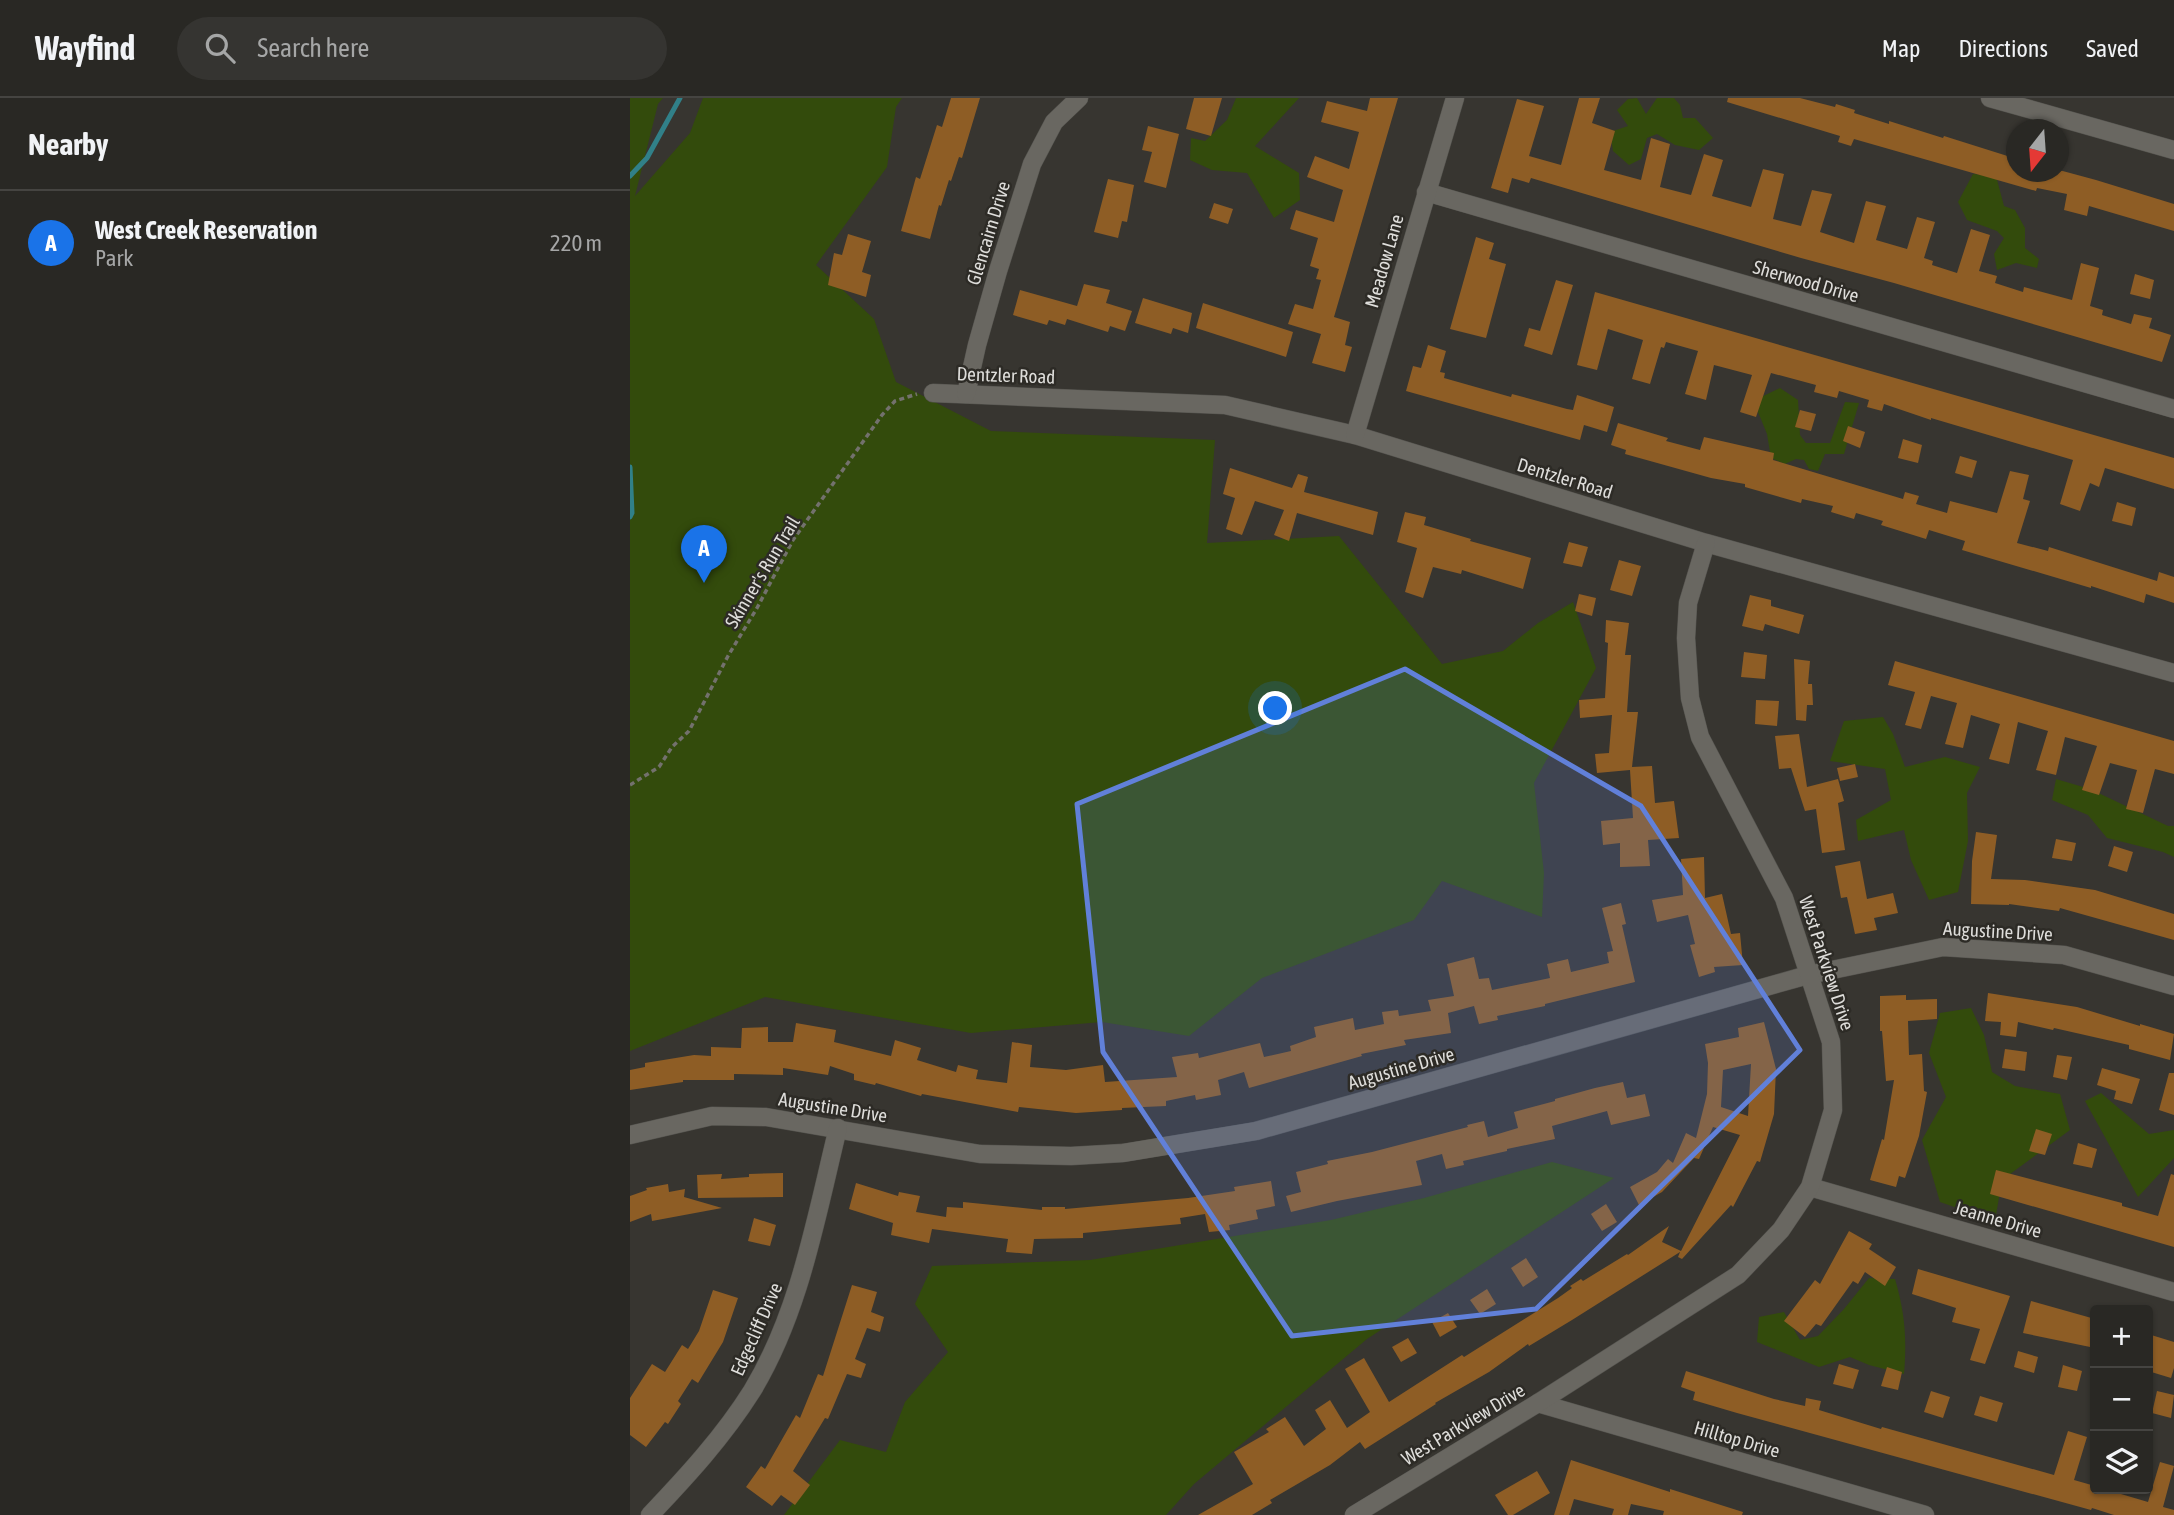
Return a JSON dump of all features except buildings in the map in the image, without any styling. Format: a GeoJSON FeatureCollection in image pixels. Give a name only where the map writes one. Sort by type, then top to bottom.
{"type":"FeatureCollection","features":[{"type":"Feature","properties":{"kind":"street","name":"Glencairn Drive"},"geometry":{"type":"LineString","coordinates":[[966,394],[998,271],[1032,164],[1054,122],[1079,98]]}},
{"type":"Feature","properties":{"kind":"street","name":"Meadow Lane"},"geometry":{"type":"LineString","coordinates":[[1355,435],[1455,98]]}},
{"type":"Feature","properties":{"kind":"street"},"geometry":{"type":"LineString","coordinates":[[1990,98],[2174,150]]}},
{"type":"Feature","properties":{"kind":"street","name":"Sherwood Drive"},"geometry":{"type":"LineString","coordinates":[[1426,192],[2174,409]]}},
{"type":"Feature","properties":{"kind":"street","name":"Dentzler Road"},"geometry":{"type":"LineString","coordinates":[[933,393],[1224,405],[1355,435],[1706,542],[2174,673]]}},
{"type":"Feature","properties":{"kind":"street","name":"West Parkview Drive"},"geometry":{"type":"LineString","coordinates":[[1354,1515],[1538,1403],[1738,1275],[1781,1230],[1810,1186],[1833,1110],[1831,1042],[1784,898],[1700,737],[1690,698],[1686,638],[1688,603],[1706,542]]}},
{"type":"Feature","properties":{"kind":"street","name":"Augustine Drive"},"geometry":{"type":"LineString","coordinates":[[630,1135],[712,1116],[766,1117],[980,1154],[1071,1156],[1123,1153],[1256,1131],[1808,975],[1944,947],[2064,955],[2174,986]]}},
{"type":"Feature","properties":{"kind":"street","name":"Edgecliff Drive"},"geometry":{"type":"LineString","coordinates":[[650,1515],[722,1434],[753,1389],[772,1353],[800,1279],[838,1128]]}},
{"type":"Feature","properties":{"kind":"street","name":"Jeanne Drive"},"geometry":{"type":"LineString","coordinates":[[1810,1186],[2174,1292]]}},
{"type":"Feature","properties":{"kind":"street","name":"Hilltop Drive"},"geometry":{"type":"LineString","coordinates":[[1538,1403],[1924,1515]]}},
{"type":"Feature","properties":{"kind":"path","name":"Skinner's Run Trail"},"geometry":{"type":"LineString","coordinates":[[630,785],[659,767],[672,747],[689,731],[793,540],[882,415],[895,401],[911,395],[933,393]]}},
{"type":"Feature","properties":{"kind":"highlighted area"},"geometry":{"type":"Polygon","coordinates":[[[1405,669],[1641,806],[1800,1050],[1536,1309],[1292,1336],[1103,1052],[1077,804],[1405,669]]]}},
{"type":"Feature","properties":{"kind":"green space"},"geometry":{"type":"Polygon","coordinates":[[[630,98],[663,98],[658,104],[635,196],[690,133],[703,98],[902,98],[896,107],[887,167],[816,265],[874,319],[896,382],[991,431],[1215,440],[1207,543],[1339,536],[1442,664],[1503,651],[1538,623],[1573,602],[1596,668],[1534,783],[1544,873],[1542,917],[1442,881],[1414,920],[1262,978],[1189,1036],[1102,1022],[971,1033],[765,997],[630,1051],[630,98]]]}},
{"type":"Feature","properties":{"kind":"green space"},"geometry":{"type":"Polygon","coordinates":[[[1236,98],[1299,98],[1255,146],[1299,173],[1300,200],[1274,218],[1247,173],[1212,170],[1190,160],[1191,138],[1205,141],[1227,120],[1236,98]]]}},
{"type":"Feature","properties":{"kind":"green space"},"geometry":{"type":"Polygon","coordinates":[[[1637,98],[1646,114],[1657,98],[1674,98],[1680,105],[1683,118],[1695,118],[1713,138],[1699,150],[1675,145],[1657,134],[1647,138],[1641,159],[1629,165],[1613,151],[1610,132],[1628,126],[1617,110],[1628,99],[1637,98]]]}},
{"type":"Feature","properties":{"kind":"green space"},"geometry":{"type":"Polygon","coordinates":[[[1973,174],[1996,176],[2004,206],[2015,210],[2025,228],[2025,248],[2039,259],[2037,268],[2016,263],[1997,270],[1994,254],[2004,238],[1997,231],[1967,220],[1958,202],[1973,174]]]}},
{"type":"Feature","properties":{"kind":"green space"},"geometry":{"type":"Polygon","coordinates":[[[1780,388],[1798,400],[1800,435],[1806,443],[1830,443],[1845,402],[1859,403],[1844,454],[1825,454],[1818,471],[1809,469],[1804,460],[1796,459],[1785,464],[1771,458],[1767,434],[1758,412],[1761,397],[1780,388]]]}},
{"type":"Feature","properties":{"kind":"green space"},"geometry":{"type":"Polygon","coordinates":[[[1883,717],[1893,734],[1905,767],[1945,757],[1980,767],[1967,793],[1968,841],[1958,892],[1929,900],[1911,860],[1904,830],[1858,841],[1856,820],[1891,800],[1885,769],[1830,761],[1844,721],[1883,717]]]}},
{"type":"Feature","properties":{"kind":"green space"},"geometry":{"type":"Polygon","coordinates":[[[2056,779],[2090,789],[2168,826],[2174,826],[2174,857],[2107,838],[2088,815],[2052,800],[2056,779]]]}},
{"type":"Feature","properties":{"kind":"green space"},"geometry":{"type":"Polygon","coordinates":[[[1971,1008],[1984,1035],[1992,1072],[2015,1086],[2060,1094],[2070,1130],[2002,1180],[1995,1221],[1940,1202],[1922,1140],[1946,1097],[1929,1053],[1940,1013],[1971,1008]]]}},
{"type":"Feature","properties":{"kind":"green space"},"geometry":{"type":"Polygon","coordinates":[[[2101,1093],[2149,1134],[2174,1130],[2174,1158],[2138,1197],[2085,1101],[2101,1093]]]}},
{"type":"Feature","properties":{"kind":"green space"},"geometry":{"type":"Polygon","coordinates":[[[1552,1162],[1614,1178],[1367,1339],[1194,1484],[1166,1515],[784,1515],[840,1440],[886,1452],[905,1402],[948,1352],[915,1304],[932,1266],[1090,1260],[1331,1220],[1424,1198],[1552,1162]]]}},
{"type":"Feature","properties":{"kind":"green space"},"geometry":{"type":"Polygon","coordinates":[[[1869,1278],[1895,1279],[1904,1326],[1904,1374],[1850,1357],[1819,1367],[1757,1342],[1759,1317],[1784,1312],[1800,1340],[1818,1336],[1869,1278]]]}},
{"type":"Feature","properties":{"kind":"waterway"},"geometry":{"type":"LineString","coordinates":[[630,176],[647,158],[680,98]]}},
{"type":"Feature","properties":{"kind":"waterway"},"geometry":{"type":"LineString","coordinates":[[630,467],[630,517]]}},
{"type":"Feature","properties":{"kind":"place","name":"West Creek Reservation"},"geometry":{"type":"Point","coordinates":[704,583]}}]}
